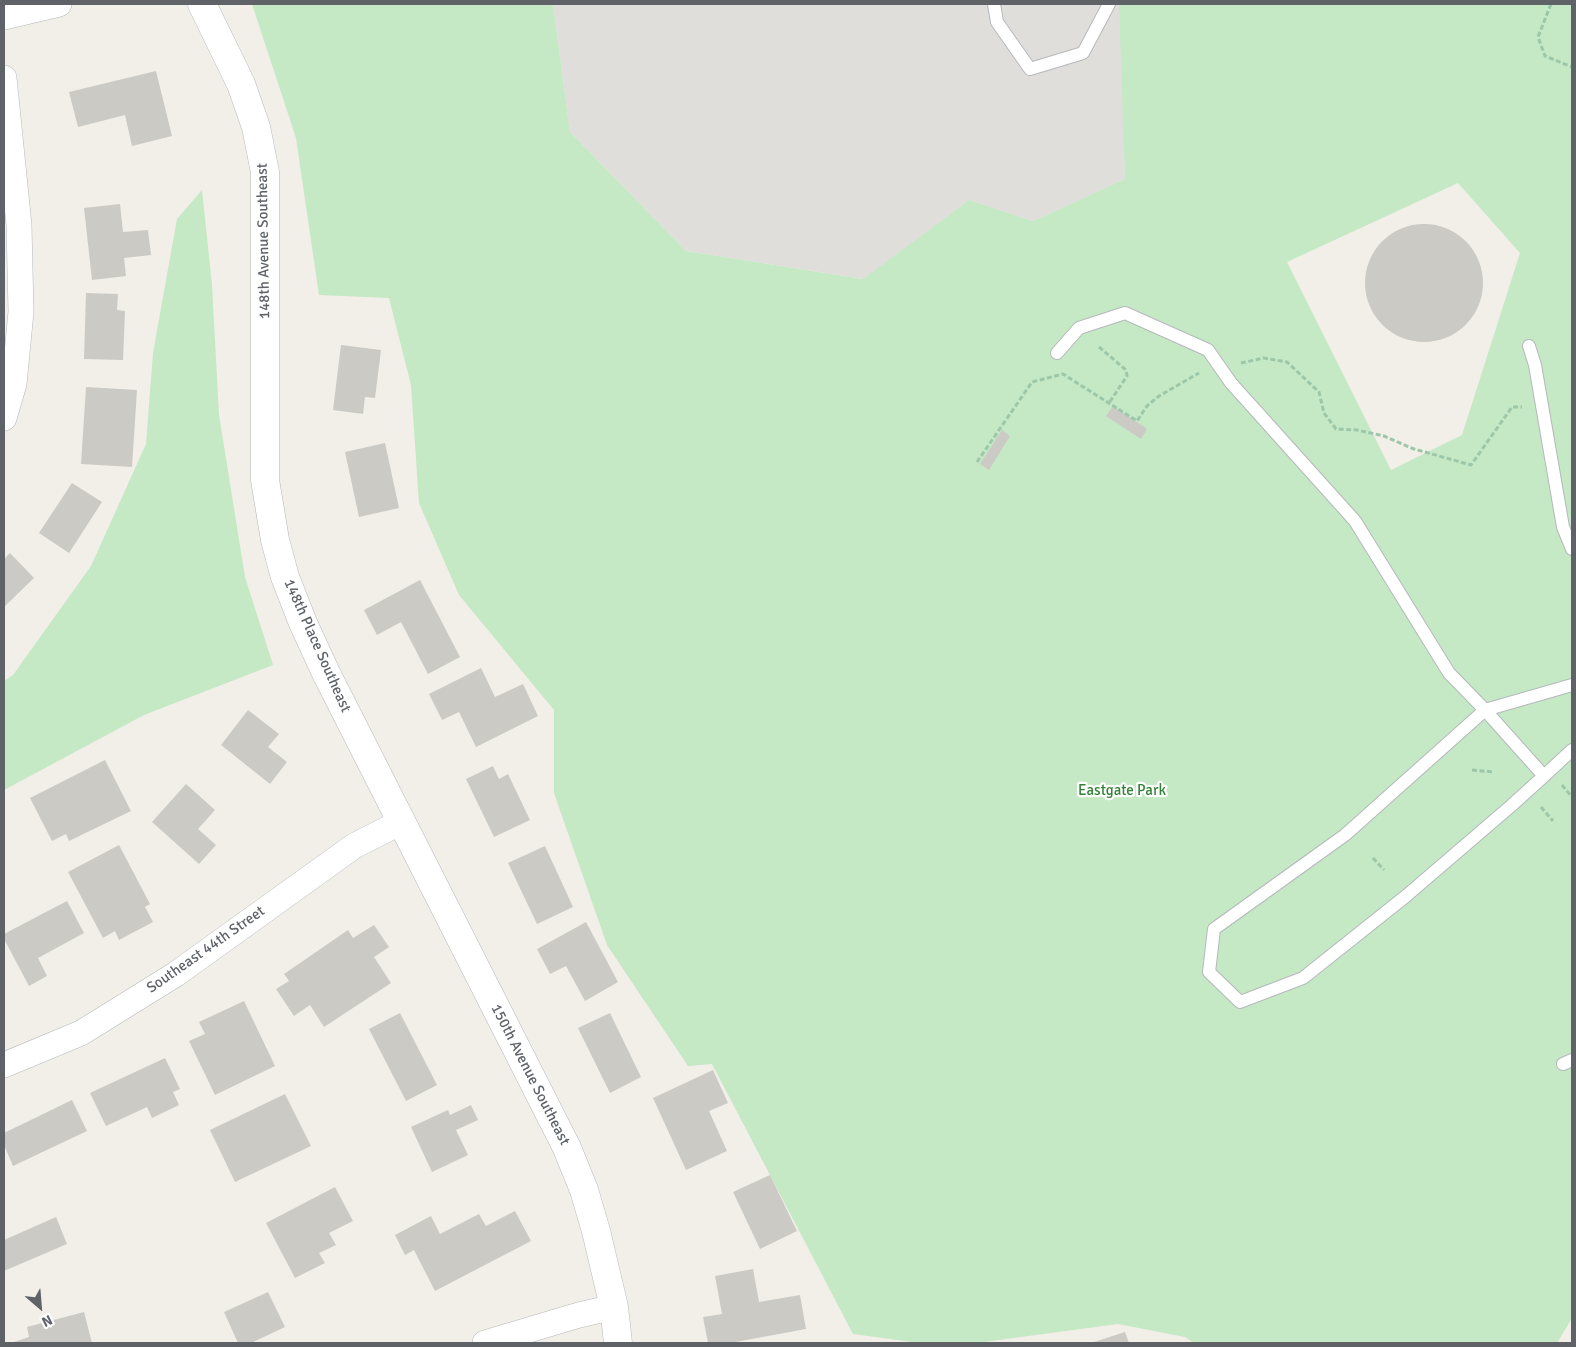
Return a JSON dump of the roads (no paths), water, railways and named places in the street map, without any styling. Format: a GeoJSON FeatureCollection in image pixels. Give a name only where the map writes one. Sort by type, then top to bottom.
{"type":"FeatureCollection","features":[{"type":"Feature","properties":{"kind":"street"},"geometry":{"type":"LineString","coordinates":[[4,17],[59,4]]}},
{"type":"Feature","properties":{"kind":"street","name":"148th Avenue Southeast"},"geometry":{"type":"LineString","coordinates":[[202,4],[241,84],[256,127],[266,172],[265,340]]}},
{"type":"Feature","properties":{"kind":"street"},"geometry":{"type":"LineString","coordinates":[[4,78],[19,225],[21,312],[14,384],[4,418]]}},
{"type":"Feature","properties":{"kind":"street","name":"148th Place Southeast"},"geometry":{"type":"LineString","coordinates":[[265,340],[265,480],[275,540],[285,577],[303,623],[326,673],[402,822]]}},
{"type":"Feature","properties":{"kind":"street","name":"Southeast 44th Street"},"geometry":{"type":"LineString","coordinates":[[4,1065],[81,1033],[176,974],[354,846],[402,822]]}},
{"type":"Feature","properties":{"kind":"street","name":"150th Avenue Southeast"},"geometry":{"type":"LineString","coordinates":[[402,822],[567,1148],[584,1190],[596,1231],[614,1307],[618,1343]]}},
{"type":"Feature","properties":{"kind":"street"},"geometry":{"type":"LineString","coordinates":[[485,1343],[579,1315],[614,1307]]}},
{"type":"Feature","properties":{"kind":"lane"},"geometry":{"type":"LineString","coordinates":[[994,4],[997,22],[1030,69],[1083,53],[1109,4]]}},
{"type":"Feature","properties":{"kind":"lane"},"geometry":{"type":"LineString","coordinates":[[1057,353],[1078,328],[1125,313],[1208,350],[1231,384],[1355,521],[1449,673],[1544,776]]}},
{"type":"Feature","properties":{"kind":"lane"},"geometry":{"type":"LineString","coordinates":[[1529,346],[1536,365],[1563,527],[1572,549]]}},
{"type":"Feature","properties":{"kind":"lane"},"geometry":{"type":"LineString","coordinates":[[1572,685],[1485,710],[1345,835],[1214,929],[1208,972],[1240,1002],[1303,978],[1406,896],[1572,750]]}},
{"type":"Feature","properties":{"kind":"park label","name":"Eastgate Park"},"geometry":{"type":"Point","coordinates":[1122,791]}}]}
